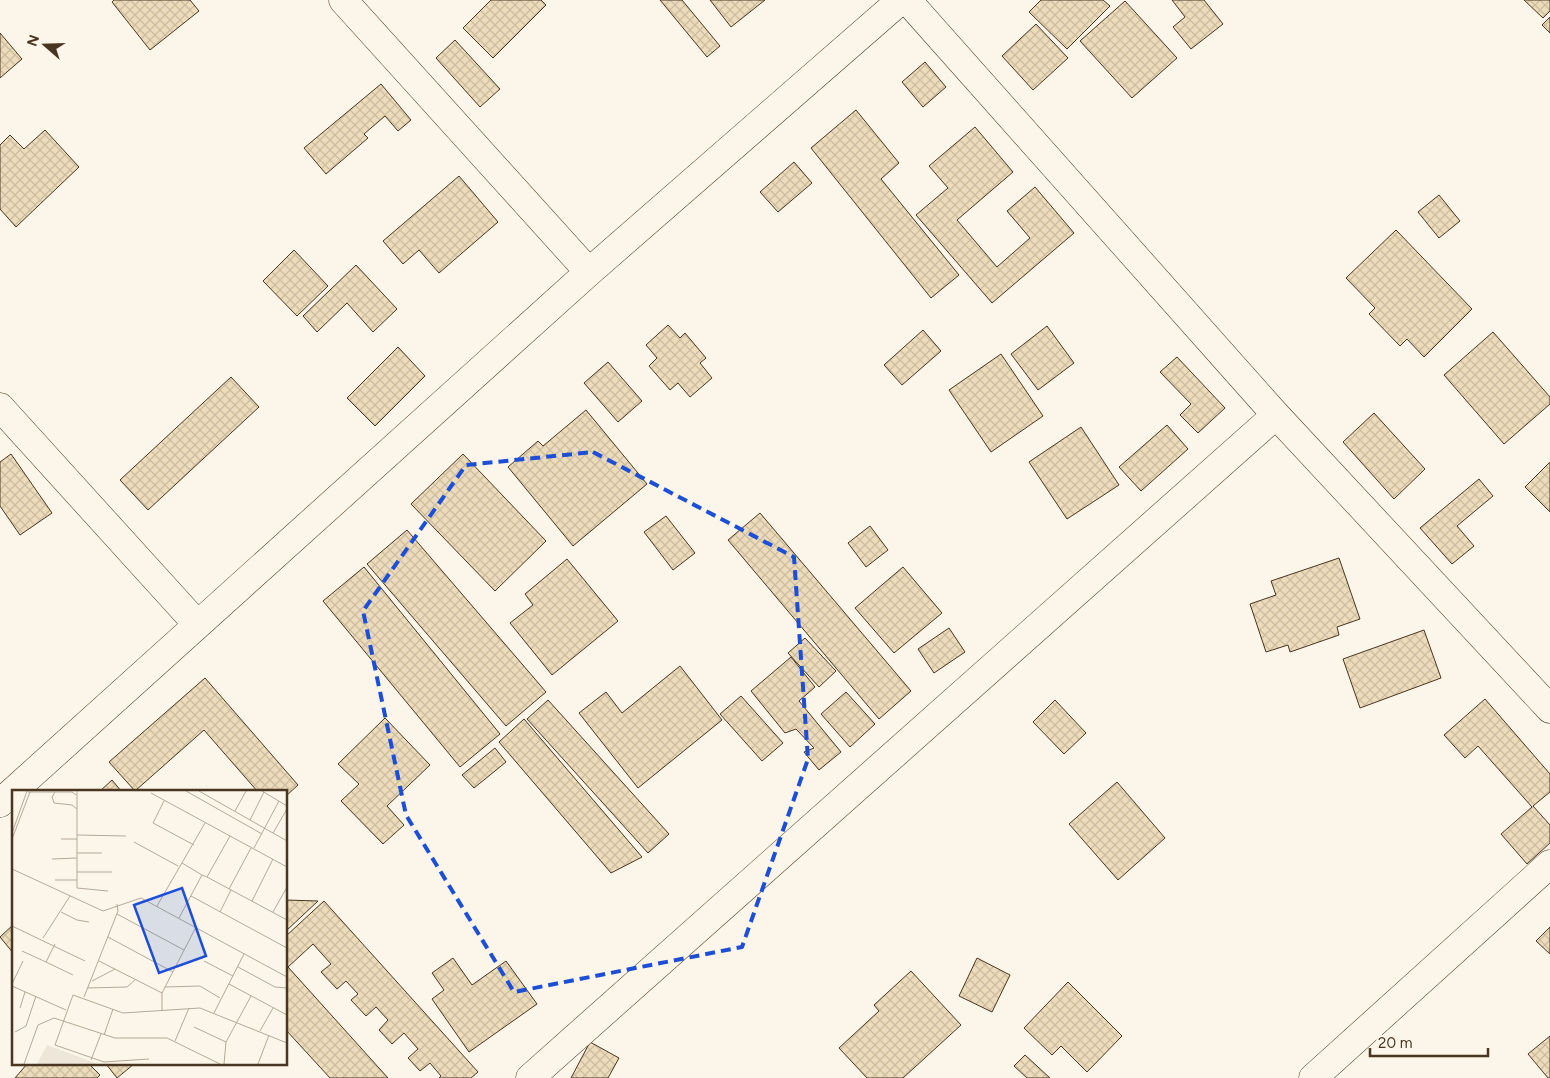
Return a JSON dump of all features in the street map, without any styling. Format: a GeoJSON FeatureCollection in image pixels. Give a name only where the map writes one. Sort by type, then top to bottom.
{"type":"FeatureCollection","features":[{"type":"Feature","properties":{"kind":"street"},"geometry":{"type":"LineString","coordinates":[[343,0],[589,272]]}},
{"type":"Feature","properties":{"kind":"street"},"geometry":{"type":"LineString","coordinates":[[14,790],[589,272],[901,0]]}},
{"type":"Feature","properties":{"kind":"street"},"geometry":{"type":"LineString","coordinates":[[908,0],[1276,415],[1550,709]]}},
{"type":"Feature","properties":{"kind":"street"},"geometry":{"type":"LineString","coordinates":[[0,407],[197,624]]}},
{"type":"Feature","properties":{"kind":"street"},"geometry":{"type":"LineString","coordinates":[[530,1078],[1276,415]]}},
{"type":"Feature","properties":{"kind":"street"},"geometry":{"type":"LineString","coordinates":[[0,803],[12,792]]}},
{"type":"Feature","properties":{"kind":"street"},"geometry":{"type":"LineString","coordinates":[[1313,1078],[1550,864]]}},
{"type":"Feature","properties":{"kind":"highlighted area"},"geometry":{"type":"Polygon","coordinates":[[[593,452],[794,557],[808,759],[742,947],[514,992],[406,815],[363,611],[466,465],[593,452]]]}},
{"type":"Feature","properties":{"kind":"building"},"geometry":{"type":"Polygon","coordinates":[[[114,0],[190,0],[199,11],[150,50],[112,2],[114,0]]]}},
{"type":"Feature","properties":{"kind":"building"},"geometry":{"type":"Polygon","coordinates":[[[491,0],[541,0],[546,5],[493,58],[463,28],[491,0]]]}},
{"type":"Feature","properties":{"kind":"building"},"geometry":{"type":"Polygon","coordinates":[[[660,0],[682,0],[720,46],[707,57],[660,0]]]}},
{"type":"Feature","properties":{"kind":"building"},"geometry":{"type":"Polygon","coordinates":[[[710,0],[765,0],[731,27],[710,0]]]}},
{"type":"Feature","properties":{"kind":"building"},"geometry":{"type":"Polygon","coordinates":[[[1041,0],[1103,0],[1110,6],[1067,49],[1029,12],[1041,0]]]}},
{"type":"Feature","properties":{"kind":"building"},"geometry":{"type":"Polygon","coordinates":[[[1172,0],[1204,0],[1223,24],[1191,49],[1173,27],[1185,17],[1172,0]]]}},
{"type":"Feature","properties":{"kind":"building"},"geometry":{"type":"Polygon","coordinates":[[[1524,0],[1550,0],[1550,11],[1543,18],[1524,0]]]}},
{"type":"Feature","properties":{"kind":"building"},"geometry":{"type":"Polygon","coordinates":[[[1125,1],[1177,58],[1132,98],[1080,41],[1125,1]]]}},
{"type":"Feature","properties":{"kind":"building"},"geometry":{"type":"Polygon","coordinates":[[[1550,17],[1550,33],[1542,25],[1550,17]]]}},
{"type":"Feature","properties":{"kind":"building"},"geometry":{"type":"Polygon","coordinates":[[[1036,24],[1068,58],[1033,90],[1002,56],[1036,24]]]}},
{"type":"Feature","properties":{"kind":"building"},"geometry":{"type":"Polygon","coordinates":[[[0,33],[22,59],[0,78],[0,33]]]}},
{"type":"Feature","properties":{"kind":"building"},"geometry":{"type":"Polygon","coordinates":[[[455,40],[500,89],[480,107],[436,58],[455,40]]]}},
{"type":"Feature","properties":{"kind":"building"},"geometry":{"type":"Polygon","coordinates":[[[925,62],[946,87],[923,107],[902,82],[925,62]]]}},
{"type":"Feature","properties":{"kind":"building"},"geometry":{"type":"Polygon","coordinates":[[[381,84],[411,120],[398,131],[385,116],[364,134],[368,138],[326,174],[304,148],[381,84]]]}},
{"type":"Feature","properties":{"kind":"building"},"geometry":{"type":"Polygon","coordinates":[[[856,110],[899,163],[881,179],[959,275],[931,298],[811,148],[856,110]]]}},
{"type":"Feature","properties":{"kind":"building"},"geometry":{"type":"Polygon","coordinates":[[[975,127],[1013,172],[957,220],[997,267],[1030,238],[1007,211],[1035,187],[1074,233],[992,303],[916,215],[948,188],[929,166],[975,127]]]}},
{"type":"Feature","properties":{"kind":"building"},"geometry":{"type":"Polygon","coordinates":[[[45,130],[79,167],[16,227],[0,209],[0,145],[10,135],[24,149],[45,130]]]}},
{"type":"Feature","properties":{"kind":"building"},"geometry":{"type":"Polygon","coordinates":[[[794,162],[812,183],[778,212],[760,192],[794,162]]]}},
{"type":"Feature","properties":{"kind":"building"},"geometry":{"type":"Polygon","coordinates":[[[459,176],[498,222],[439,273],[419,250],[403,264],[383,241],[459,176]]]}},
{"type":"Feature","properties":{"kind":"building"},"geometry":{"type":"Polygon","coordinates":[[[1439,195],[1460,221],[1439,238],[1418,212],[1439,195]]]}},
{"type":"Feature","properties":{"kind":"building"},"geometry":{"type":"Polygon","coordinates":[[[1396,230],[1472,309],[1424,357],[1407,339],[1400,346],[1369,314],[1375,308],[1346,278],[1396,230]]]}},
{"type":"Feature","properties":{"kind":"building"},"geometry":{"type":"Polygon","coordinates":[[[294,250],[328,286],[297,316],[263,281],[294,250]]]}},
{"type":"Feature","properties":{"kind":"building"},"geometry":{"type":"Polygon","coordinates":[[[356,265],[397,309],[373,332],[347,303],[317,332],[303,316],[356,265]]]}},
{"type":"Feature","properties":{"kind":"building"},"geometry":{"type":"Polygon","coordinates":[[[668,325],[680,338],[685,333],[706,358],[700,363],[712,378],[690,397],[678,383],[670,390],[649,366],[657,358],[646,345],[668,325]]]}},
{"type":"Feature","properties":{"kind":"building"},"geometry":{"type":"Polygon","coordinates":[[[1047,326],[1074,363],[1038,390],[1011,354],[1047,326]]]}},
{"type":"Feature","properties":{"kind":"building"},"geometry":{"type":"Polygon","coordinates":[[[923,330],[941,351],[902,385],[884,365],[923,330]]]}},
{"type":"Feature","properties":{"kind":"building"},"geometry":{"type":"Polygon","coordinates":[[[1493,332],[1550,397],[1550,404],[1504,444],[1444,375],[1493,332]]]}},
{"type":"Feature","properties":{"kind":"building"},"geometry":{"type":"Polygon","coordinates":[[[398,347],[425,376],[375,426],[347,398],[398,347]]]}},
{"type":"Feature","properties":{"kind":"building"},"geometry":{"type":"Polygon","coordinates":[[[1001,354],[1043,416],[991,452],[949,390],[1001,354]]]}},
{"type":"Feature","properties":{"kind":"building"},"geometry":{"type":"Polygon","coordinates":[[[1177,357],[1225,408],[1198,433],[1180,415],[1191,404],[1160,372],[1177,357]]]}},
{"type":"Feature","properties":{"kind":"building"},"geometry":{"type":"Polygon","coordinates":[[[608,362],[642,401],[618,422],[584,383],[608,362]]]}},
{"type":"Feature","properties":{"kind":"building"},"geometry":{"type":"Polygon","coordinates":[[[231,377],[259,407],[148,510],[120,480],[231,377]]]}},
{"type":"Feature","properties":{"kind":"building"},"geometry":{"type":"Polygon","coordinates":[[[586,410],[647,484],[573,546],[508,467],[538,441],[543,446],[586,410]]]}},
{"type":"Feature","properties":{"kind":"building"},"geometry":{"type":"Polygon","coordinates":[[[1374,413],[1425,469],[1394,499],[1343,442],[1374,413]]]}},
{"type":"Feature","properties":{"kind":"building"},"geometry":{"type":"Polygon","coordinates":[[[1167,425],[1188,449],[1141,491],[1119,467],[1167,425]]]}},
{"type":"Feature","properties":{"kind":"building"},"geometry":{"type":"Polygon","coordinates":[[[1081,427],[1119,485],[1067,519],[1029,462],[1081,427]]]}},
{"type":"Feature","properties":{"kind":"building"},"geometry":{"type":"Polygon","coordinates":[[[11,454],[52,513],[20,535],[0,506],[0,462],[11,454]]]}},
{"type":"Feature","properties":{"kind":"building"},"geometry":{"type":"Polygon","coordinates":[[[463,454],[546,541],[495,591],[411,504],[463,454]]]}},
{"type":"Feature","properties":{"kind":"building"},"geometry":{"type":"Polygon","coordinates":[[[1550,462],[1550,512],[1525,487],[1550,462]]]}},
{"type":"Feature","properties":{"kind":"building"},"geometry":{"type":"Polygon","coordinates":[[[1479,479],[1493,496],[1457,526],[1474,546],[1452,564],[1420,528],[1479,479]]]}},
{"type":"Feature","properties":{"kind":"building"},"geometry":{"type":"Polygon","coordinates":[[[760,513],[911,691],[879,719],[728,540],[760,513]]]}},
{"type":"Feature","properties":{"kind":"building"},"geometry":{"type":"Polygon","coordinates":[[[666,516],[695,553],[673,570],[644,532],[666,516]]]}},
{"type":"Feature","properties":{"kind":"building"},"geometry":{"type":"Polygon","coordinates":[[[870,526],[888,550],[866,567],[848,543],[870,526]]]}},
{"type":"Feature","properties":{"kind":"building"},"geometry":{"type":"Polygon","coordinates":[[[407,530],[546,692],[506,726],[367,564],[407,530]]]}},
{"type":"Feature","properties":{"kind":"building"},"geometry":{"type":"Polygon","coordinates":[[[1339,558],[1360,619],[1337,627],[1339,635],[1290,652],[1288,645],[1266,652],[1250,604],[1276,595],[1271,581],[1339,558]]]}},
{"type":"Feature","properties":{"kind":"building"},"geometry":{"type":"Polygon","coordinates":[[[567,559],[618,621],[552,675],[510,623],[533,605],[525,594],[567,559]]]}},
{"type":"Feature","properties":{"kind":"building"},"geometry":{"type":"Polygon","coordinates":[[[364,567],[500,734],[460,767],[323,601],[364,567]]]}},
{"type":"Feature","properties":{"kind":"building"},"geometry":{"type":"Polygon","coordinates":[[[903,567],[942,613],[894,653],[855,608],[903,567]]]}},
{"type":"Feature","properties":{"kind":"building"},"geometry":{"type":"Polygon","coordinates":[[[949,628],[965,652],[934,673],[918,649],[949,628]]]}},
{"type":"Feature","properties":{"kind":"building"},"geometry":{"type":"Polygon","coordinates":[[[1424,630],[1441,678],[1360,708],[1343,659],[1424,630]]]}},
{"type":"Feature","properties":{"kind":"building"},"geometry":{"type":"Polygon","coordinates":[[[805,638],[836,671],[819,687],[788,653],[805,638]]]}},
{"type":"Feature","properties":{"kind":"building"},"geometry":{"type":"Polygon","coordinates":[[[791,657],[815,687],[799,701],[841,752],[819,770],[804,752],[814,748],[796,729],[785,733],[751,691],[791,657]]]}},
{"type":"Feature","properties":{"kind":"building"},"geometry":{"type":"Polygon","coordinates":[[[680,666],[722,720],[638,788],[579,713],[606,692],[622,713],[680,666]]]}},
{"type":"Feature","properties":{"kind":"building"},"geometry":{"type":"Polygon","coordinates":[[[205,678],[298,785],[288,794],[288,790],[256,790],[204,730],[136,790],[109,762],[205,678]]]}},
{"type":"Feature","properties":{"kind":"building"},"geometry":{"type":"Polygon","coordinates":[[[846,692],[875,724],[850,747],[821,714],[846,692]]]}},
{"type":"Feature","properties":{"kind":"building"},"geometry":{"type":"Polygon","coordinates":[[[741,696],[783,743],[762,761],[720,714],[741,696]]]}},
{"type":"Feature","properties":{"kind":"building"},"geometry":{"type":"Polygon","coordinates":[[[1485,699],[1550,774],[1550,792],[1533,806],[1550,825],[1550,843],[1527,864],[1501,834],[1532,807],[1478,746],[1465,758],[1444,735],[1485,699]]]}},
{"type":"Feature","properties":{"kind":"building"},"geometry":{"type":"Polygon","coordinates":[[[548,700],[669,834],[648,853],[527,719],[548,700]]]}},
{"type":"Feature","properties":{"kind":"building"},"geometry":{"type":"Polygon","coordinates":[[[1055,700],[1086,733],[1064,754],[1033,722],[1055,700]]]}},
{"type":"Feature","properties":{"kind":"building"},"geometry":{"type":"Polygon","coordinates":[[[385,718],[430,765],[387,806],[404,825],[383,844],[341,801],[359,784],[338,764],[385,718]]]}},
{"type":"Feature","properties":{"kind":"building"},"geometry":{"type":"Polygon","coordinates":[[[524,719],[642,857],[611,873],[499,742],[524,719]]]}},
{"type":"Feature","properties":{"kind":"building"},"geometry":{"type":"Polygon","coordinates":[[[495,748],[506,762],[474,788],[462,775],[495,748]]]}},
{"type":"Feature","properties":{"kind":"building"},"geometry":{"type":"Polygon","coordinates":[[[112,780],[120,790],[101,790],[112,780]]]}},
{"type":"Feature","properties":{"kind":"building"},"geometry":{"type":"Polygon","coordinates":[[[1117,782],[1165,838],[1118,880],[1069,824],[1117,782]]]}},
{"type":"Feature","properties":{"kind":"building"},"geometry":{"type":"Polygon","coordinates":[[[288,900],[318,901],[288,929],[288,900]]]}},
{"type":"Feature","properties":{"kind":"building"},"geometry":{"type":"Polygon","coordinates":[[[324,901],[478,1072],[471,1078],[439,1078],[441,1076],[430,1063],[420,1071],[408,1058],[418,1049],[404,1033],[392,1044],[379,1030],[388,1020],[376,1007],[366,1016],[351,1000],[358,994],[346,981],[337,989],[321,972],[331,964],[313,944],[288,967],[288,934],[324,901]]]}},
{"type":"Feature","properties":{"kind":"building"},"geometry":{"type":"Polygon","coordinates":[[[12,926],[12,952],[0,937],[12,926]]]}},
{"type":"Feature","properties":{"kind":"building"},"geometry":{"type":"Polygon","coordinates":[[[1550,927],[1550,954],[1536,941],[1550,927]]]}},
{"type":"Feature","properties":{"kind":"building"},"geometry":{"type":"Polygon","coordinates":[[[453,958],[472,985],[506,961],[537,1004],[469,1052],[432,999],[444,990],[432,973],[453,958]]]}},
{"type":"Feature","properties":{"kind":"building"},"geometry":{"type":"Polygon","coordinates":[[[977,958],[1010,975],[992,1012],[959,996],[977,958]]]}},
{"type":"Feature","properties":{"kind":"building"},"geometry":{"type":"Polygon","coordinates":[[[288,967],[388,1078],[330,1078],[288,1032],[288,967]]]}},
{"type":"Feature","properties":{"kind":"building"},"geometry":{"type":"Polygon","coordinates":[[[911,971],[961,1025],[903,1078],[867,1078],[839,1048],[879,1011],[874,1005],[911,971]]]}},
{"type":"Feature","properties":{"kind":"building"},"geometry":{"type":"Polygon","coordinates":[[[1068,982],[1122,1036],[1087,1072],[1061,1046],[1052,1055],[1024,1028],[1068,982]]]}},
{"type":"Feature","properties":{"kind":"building"},"geometry":{"type":"Polygon","coordinates":[[[1550,1036],[1550,1078],[1548,1078],[1528,1054],[1550,1036]]]}},
{"type":"Feature","properties":{"kind":"building"},"geometry":{"type":"Polygon","coordinates":[[[590,1042],[619,1058],[608,1078],[571,1078],[590,1042]]]}},
{"type":"Feature","properties":{"kind":"building"},"geometry":{"type":"Polygon","coordinates":[[[1025,1055],[1050,1078],[1027,1078],[1014,1066],[1025,1055]]]}},
{"type":"Feature","properties":{"kind":"building"},"geometry":{"type":"Polygon","coordinates":[[[25,1066],[91,1066],[100,1075],[97,1078],[15,1078],[25,1066]]]}},
{"type":"Feature","properties":{"kind":"building"},"geometry":{"type":"Polygon","coordinates":[[[108,1066],[132,1066],[117,1078],[108,1066]]]}}]}
